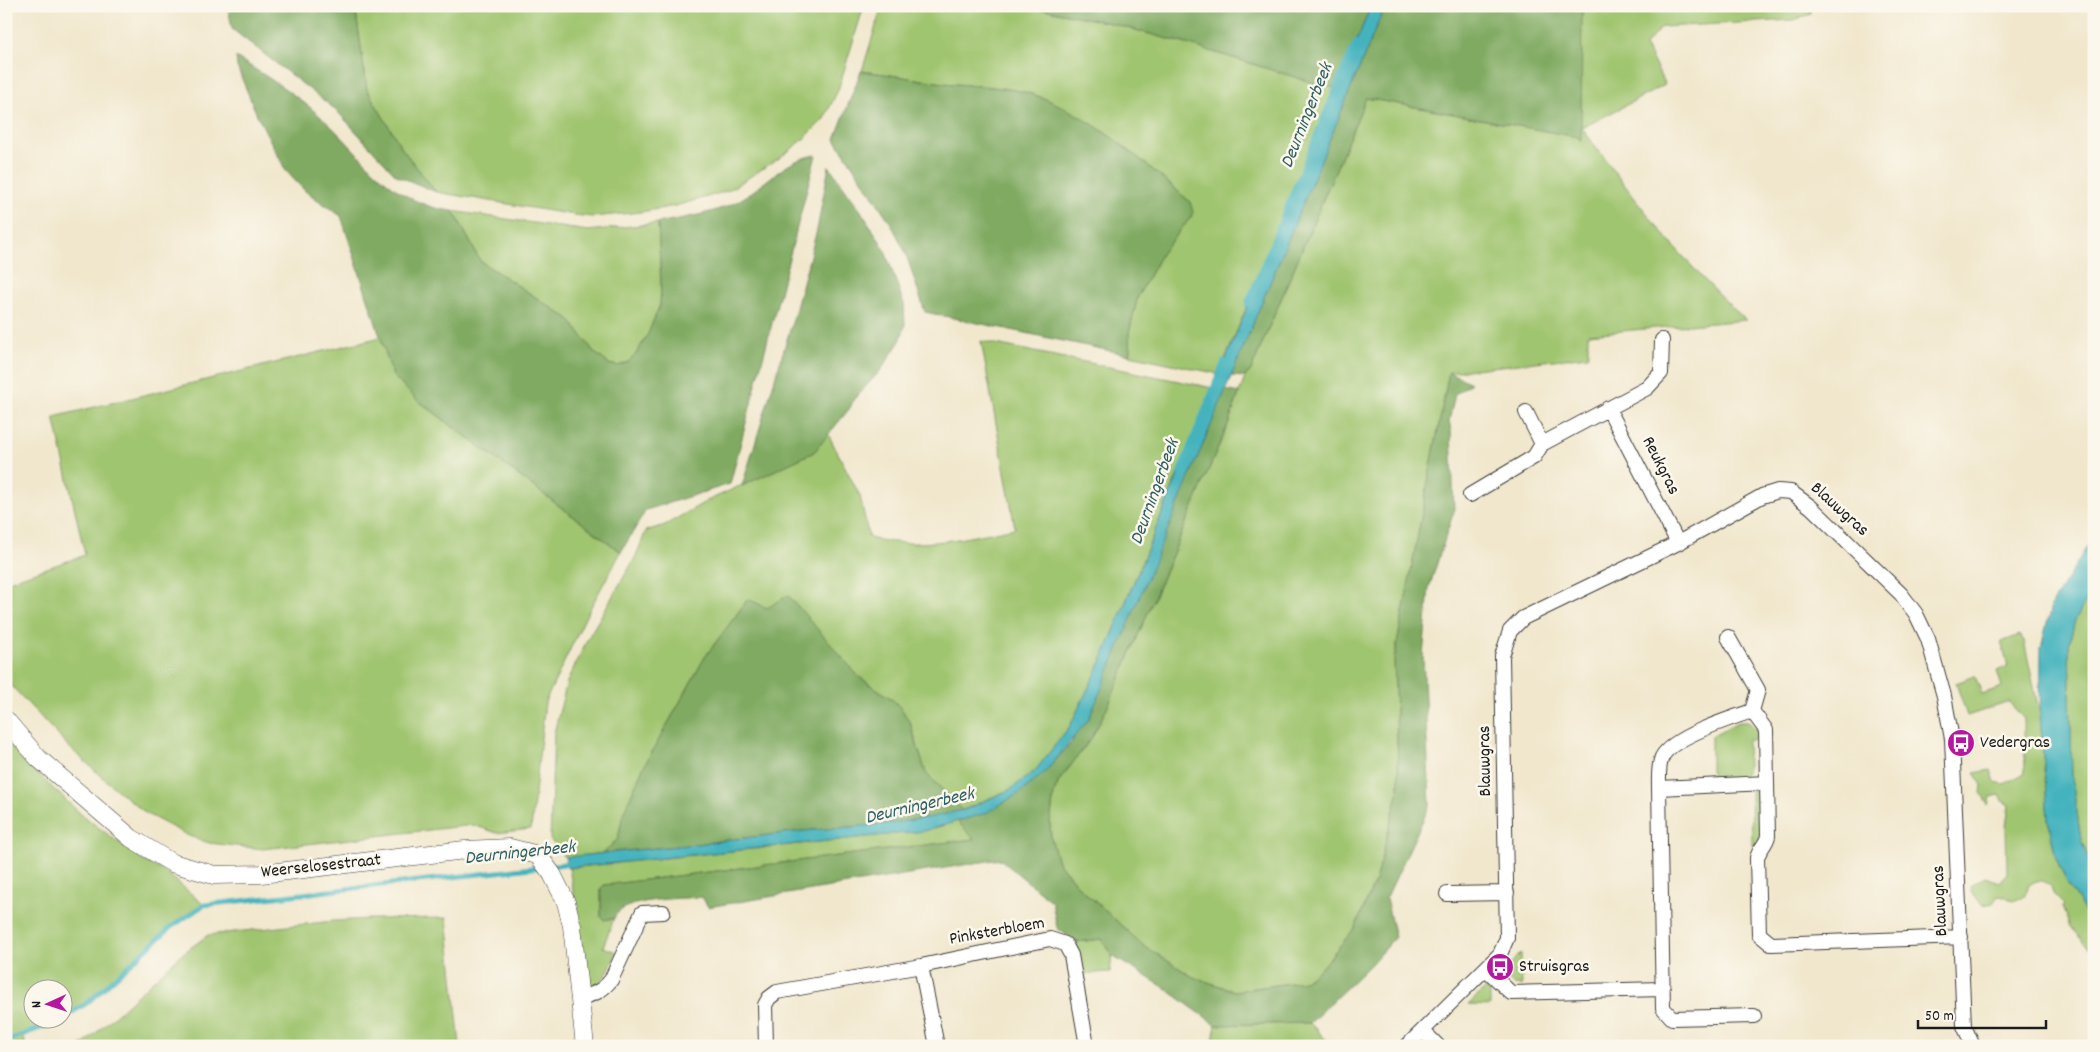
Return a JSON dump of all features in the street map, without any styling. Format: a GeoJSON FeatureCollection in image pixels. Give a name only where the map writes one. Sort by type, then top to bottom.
{"type":"FeatureCollection","features":[{"type":"Feature","properties":{"kind":"street"},"geometry":{"type":"LineString","coordinates":[[1470,495],[1534,457],[1542,444],[1647,388],[1661,374],[1662,340]]}},
{"type":"Feature","properties":{"kind":"street","name":"Reukgras"},"geometry":{"type":"LineString","coordinates":[[1608,408],[1678,542]]}},
{"type":"Feature","properties":{"kind":"street"},"geometry":{"type":"LineString","coordinates":[[1526,412],[1542,444]]}},
{"type":"Feature","properties":{"kind":"street","name":"Blauwgras"},"geometry":{"type":"LineString","coordinates":[[1407,1046],[1500,954],[1507,938],[1502,656],[1510,631],[1523,618],[1678,542],[1762,496],[1778,491],[1791,492],[1811,507],[1901,594],[1916,614],[1928,639],[1944,696],[1952,739],[1964,1026],[1973,1046]]}},
{"type":"Feature","properties":{"kind":"street"},"geometry":{"type":"LineString","coordinates":[[1728,637],[1758,690],[1752,711]]}},
{"type":"Feature","properties":{"kind":"street"},"geometry":{"type":"LineString","coordinates":[[1752,711],[1766,730],[1768,836],[1767,842],[1758,851],[1757,858],[1759,934],[1769,944],[1961,937]]}},
{"type":"Feature","properties":{"kind":"street"},"geometry":{"type":"LineString","coordinates":[[1752,711],[1723,720],[1683,739],[1663,755],[1659,765],[1659,788],[1663,1008],[1672,1018],[1754,1016]]}},
{"type":"Feature","properties":{"kind":"street","name":"Weerselosestraat"},"geometry":{"type":"LineString","coordinates":[[6,720],[38,758],[131,838],[172,863],[197,870],[214,874],[260,874],[465,850],[510,848],[538,855],[547,867],[566,902],[572,926],[585,1046]]}},
{"type":"Feature","properties":{"kind":"street"},"geometry":{"type":"LineString","coordinates":[[1659,788],[1767,783]]}},
{"type":"Feature","properties":{"kind":"street"},"geometry":{"type":"LineString","coordinates":[[1447,894],[1507,893]]}},
{"type":"Feature","properties":{"kind":"street"},"geometry":{"type":"LineString","coordinates":[[580,997],[594,995],[604,989],[611,980],[642,913],[663,912]]}},
{"type":"Feature","properties":{"kind":"street","name":"Pinksterbloem"},"geometry":{"type":"LineString","coordinates":[[766,1046],[765,1005],[769,998],[777,992],[921,966],[1050,939],[1065,944],[1071,954],[1087,1046]]}},
{"type":"Feature","properties":{"kind":"street"},"geometry":{"type":"LineString","coordinates":[[921,966],[937,1046]]}},
{"type":"Feature","properties":{"kind":"street"},"geometry":{"type":"LineString","coordinates":[[1486,969],[1511,993],[1662,989]]}},
{"type":"Feature","properties":{"kind":"street"},"geometry":{"type":"LineString","coordinates":[[1423,1031],[1438,1046]]}},
{"type":"Feature","properties":{"kind":"green space"},"geometry":{"type":"Polygon","coordinates":[[[228,6],[355,6],[367,90],[403,150],[436,192],[396,175],[336,110],[232,29],[228,6]]]}},
{"type":"Feature","properties":{"kind":"green space"},"geometry":{"type":"Polygon","coordinates":[[[355,6],[864,6],[838,90],[824,119],[804,139],[781,157],[729,190],[714,195],[675,206],[593,217],[436,192],[403,150],[367,90],[355,6]]]}},
{"type":"Feature","properties":{"kind":"green space"},"geometry":{"type":"Polygon","coordinates":[[[882,6],[1029,6],[1110,23],[1194,46],[1317,84],[1337,88],[1219,374],[1130,355],[1129,333],[1138,296],[1161,254],[1191,217],[1190,202],[1117,141],[1076,114],[1035,95],[1002,88],[944,83],[862,71],[882,6]]]}},
{"type":"Feature","properties":{"kind":"green space"},"geometry":{"type":"Polygon","coordinates":[[[1029,6],[1371,6],[1337,88],[1317,84],[1194,46],[1110,23],[1029,6]]]}},
{"type":"Feature","properties":{"kind":"green space"},"geometry":{"type":"Polygon","coordinates":[[[1385,6],[1582,6],[1581,142],[1578,137],[1366,98],[1251,370],[1245,377],[1231,376],[1385,6]]]}},
{"type":"Feature","properties":{"kind":"green space"},"geometry":{"type":"Polygon","coordinates":[[[1582,6],[1811,6],[1811,14],[1794,20],[1662,27],[1645,45],[1665,85],[1582,128],[1639,204],[1680,253],[1746,320],[1588,334],[1588,356],[1449,372],[1394,660],[1399,790],[1375,882],[1355,928],[1320,969],[1305,981],[1234,991],[1193,977],[1144,946],[1079,887],[1058,862],[1051,838],[1050,823],[1054,793],[1059,781],[1092,737],[1108,706],[1229,422],[1245,377],[1251,370],[1366,98],[1578,137],[1582,6]]]}},
{"type":"Feature","properties":{"kind":"green space"},"geometry":{"type":"Polygon","coordinates":[[[236,57],[280,85],[311,108],[394,188],[411,199],[452,211],[480,261],[569,319],[594,352],[609,364],[618,366],[628,362],[636,354],[648,334],[660,305],[658,223],[703,214],[730,205],[782,169],[804,158],[816,155],[730,484],[646,510],[621,552],[416,399],[393,376],[341,216],[305,191],[286,171],[257,115],[237,67],[236,57]]]}},
{"type":"Feature","properties":{"kind":"green space"},"geometry":{"type":"Polygon","coordinates":[[[861,71],[944,83],[1002,88],[1035,95],[1056,103],[1117,141],[1190,202],[1193,212],[1191,217],[1161,254],[1138,296],[1129,333],[1130,355],[925,312],[905,251],[890,222],[835,139],[861,71]]]}},
{"type":"Feature","properties":{"kind":"green space"},"geometry":{"type":"Polygon","coordinates":[[[829,166],[861,211],[884,248],[904,304],[905,326],[900,341],[881,370],[854,399],[850,408],[814,452],[742,486],[792,323],[817,230],[829,166]]]}},
{"type":"Feature","properties":{"kind":"green space"},"geometry":{"type":"Polygon","coordinates":[[[452,211],[588,231],[658,223],[660,305],[648,334],[636,354],[628,362],[618,366],[609,364],[594,352],[569,319],[480,261],[452,211]]]}},
{"type":"Feature","properties":{"kind":"green space"},"geometry":{"type":"Polygon","coordinates":[[[381,337],[393,376],[416,399],[621,552],[587,614],[545,702],[531,829],[497,833],[473,825],[263,849],[209,843],[189,836],[147,814],[111,785],[70,748],[6,680],[6,582],[85,555],[54,417],[381,337]]]}},
{"type":"Feature","properties":{"kind":"green space"},"geometry":{"type":"Polygon","coordinates":[[[981,341],[1213,388],[1102,660],[1070,726],[1035,771],[1011,789],[962,810],[926,773],[910,723],[892,699],[859,677],[829,644],[748,599],[705,657],[642,770],[623,814],[618,839],[603,853],[565,858],[550,839],[554,733],[567,682],[588,638],[635,558],[646,531],[665,525],[707,501],[814,452],[828,434],[860,496],[869,538],[906,543],[924,543],[960,539],[1015,528],[981,341]]]}},
{"type":"Feature","properties":{"kind":"green space"},"geometry":{"type":"Polygon","coordinates":[[[1449,372],[1471,383],[1455,394],[1449,422],[1451,430],[1454,511],[1429,588],[1423,656],[1430,805],[1386,899],[1395,937],[1370,965],[1310,1023],[1216,1025],[1162,986],[1112,956],[1102,939],[1076,942],[1057,928],[1052,902],[1000,859],[708,907],[702,897],[654,900],[629,906],[620,911],[614,918],[604,920],[601,917],[601,888],[604,885],[974,839],[957,821],[986,813],[1046,771],[1072,742],[1225,390],[1239,393],[1229,422],[1108,706],[1092,737],[1059,781],[1054,793],[1050,823],[1051,838],[1058,862],[1079,887],[1144,946],[1193,977],[1234,991],[1305,981],[1320,969],[1355,928],[1375,882],[1399,790],[1394,660],[1449,372]]]}},
{"type":"Feature","properties":{"kind":"green space"},"geometry":{"type":"Polygon","coordinates":[[[2094,587],[2094,872],[2081,840],[2072,778],[2069,645],[2075,620],[2094,587]]]}},
{"type":"Feature","properties":{"kind":"green space"},"geometry":{"type":"Polygon","coordinates":[[[788,595],[859,677],[892,699],[901,708],[910,723],[926,773],[962,810],[886,824],[802,831],[603,853],[618,839],[623,814],[642,770],[705,657],[748,599],[767,608],[788,595]]]}},
{"type":"Feature","properties":{"kind":"green space"},"geometry":{"type":"Polygon","coordinates":[[[2020,635],[2024,641],[2040,715],[2048,819],[2056,858],[2069,887],[2094,925],[2094,953],[2070,927],[2062,907],[2064,905],[2053,894],[2051,886],[2045,882],[2038,881],[2029,885],[2027,892],[2019,899],[2012,901],[2005,896],[1998,895],[1993,903],[1983,905],[1972,893],[1970,886],[1985,877],[1999,882],[2007,873],[2006,827],[2009,805],[2004,802],[2000,795],[1990,797],[1988,805],[1981,794],[1982,785],[1974,773],[1991,770],[1995,782],[2004,784],[2025,773],[2024,719],[2009,702],[1967,716],[1956,683],[1975,676],[1982,694],[2002,687],[1997,671],[2008,666],[2001,642],[2020,635]]]}},
{"type":"Feature","properties":{"kind":"green space"},"geometry":{"type":"Polygon","coordinates":[[[1738,722],[1748,722],[1759,731],[1760,740],[1747,741],[1748,769],[1740,779],[1711,779],[1711,736],[1738,722]]]}},
{"type":"Feature","properties":{"kind":"green space"},"geometry":{"type":"Polygon","coordinates":[[[6,741],[28,765],[82,815],[142,860],[167,873],[204,905],[171,927],[87,1003],[72,1013],[72,980],[22,980],[22,1030],[36,1030],[23,1035],[26,1046],[6,1046],[6,741]]]}},
{"type":"Feature","properties":{"kind":"green space"},"geometry":{"type":"Polygon","coordinates":[[[1751,790],[1754,790],[1761,798],[1761,837],[1754,845],[1752,845],[1751,790]]]}},
{"type":"Feature","properties":{"kind":"green space"},"geometry":{"type":"Polygon","coordinates":[[[957,821],[975,839],[604,885],[601,888],[601,917],[610,920],[614,918],[603,947],[617,952],[608,971],[599,982],[589,983],[584,976],[578,918],[569,868],[924,831],[957,821]]]}},
{"type":"Feature","properties":{"kind":"green space"},"geometry":{"type":"Polygon","coordinates":[[[447,918],[460,1046],[78,1046],[85,1043],[182,954],[208,935],[333,921],[447,918]]]}},
{"type":"Feature","properties":{"kind":"green space"},"geometry":{"type":"Polygon","coordinates":[[[1102,939],[1112,956],[1110,972],[1082,974],[1076,942],[1102,939]]]}},
{"type":"Feature","properties":{"kind":"green space"},"geometry":{"type":"Polygon","coordinates":[[[1521,953],[1522,986],[1514,985],[1501,973],[1521,953]]]}},
{"type":"Feature","properties":{"kind":"green space"},"geometry":{"type":"Polygon","coordinates":[[[1488,986],[1490,988],[1490,1006],[1468,1005],[1488,986]]]}},
{"type":"Feature","properties":{"kind":"green space"},"geometry":{"type":"Polygon","coordinates":[[[1310,1023],[1332,1046],[1212,1046],[1216,1025],[1310,1023]]]}},
{"type":"Feature","properties":{"kind":"water"},"geometry":{"type":"Polygon","coordinates":[[[1371,6],[1385,6],[1089,719],[1046,771],[1023,791],[986,813],[924,831],[567,868],[566,857],[803,831],[886,824],[932,817],[967,809],[1011,789],[1035,771],[1070,726],[1102,660],[1371,6]]]}},
{"type":"Feature","properties":{"kind":"water"},"geometry":{"type":"Polygon","coordinates":[[[2094,535],[2094,587],[2075,620],[2069,645],[2072,778],[2081,840],[2094,872],[2094,925],[2069,887],[2056,858],[2048,819],[2040,715],[2041,648],[2051,606],[2094,535]]]}},
{"type":"Feature","properties":{"kind":"waterway","name":"Deurningerbeek"},"geometry":{"type":"LineString","coordinates":[[1247,304],[1356,42]]}},
{"type":"Feature","properties":{"kind":"waterway","name":"Deurningerbeek"},"geometry":{"type":"LineString","coordinates":[[1179,473],[1224,361]]}},
{"type":"Feature","properties":{"kind":"waterway","name":"Deurningerbeek"},"geometry":{"type":"LineString","coordinates":[[550,866],[571,863]]}},
{"type":"Feature","properties":{"kind":"waterway","name":"Deurningerbeek"},"geometry":{"type":"LineString","coordinates":[[72,1013],[87,1003],[171,927],[204,905],[541,867]]}},
{"type":"Feature","properties":{"kind":"waterway","name":"Deurningerbeek"},"geometry":{"type":"LineString","coordinates":[[6,1041],[35,1030]]}},
{"type":"Feature","properties":{"kind":"place","name":"Vedergras"},"geometry":{"type":"Point","coordinates":[1961,743]}},
{"type":"Feature","properties":{"kind":"place","name":"Struisgras"},"geometry":{"type":"Point","coordinates":[1500,967]}}]}
